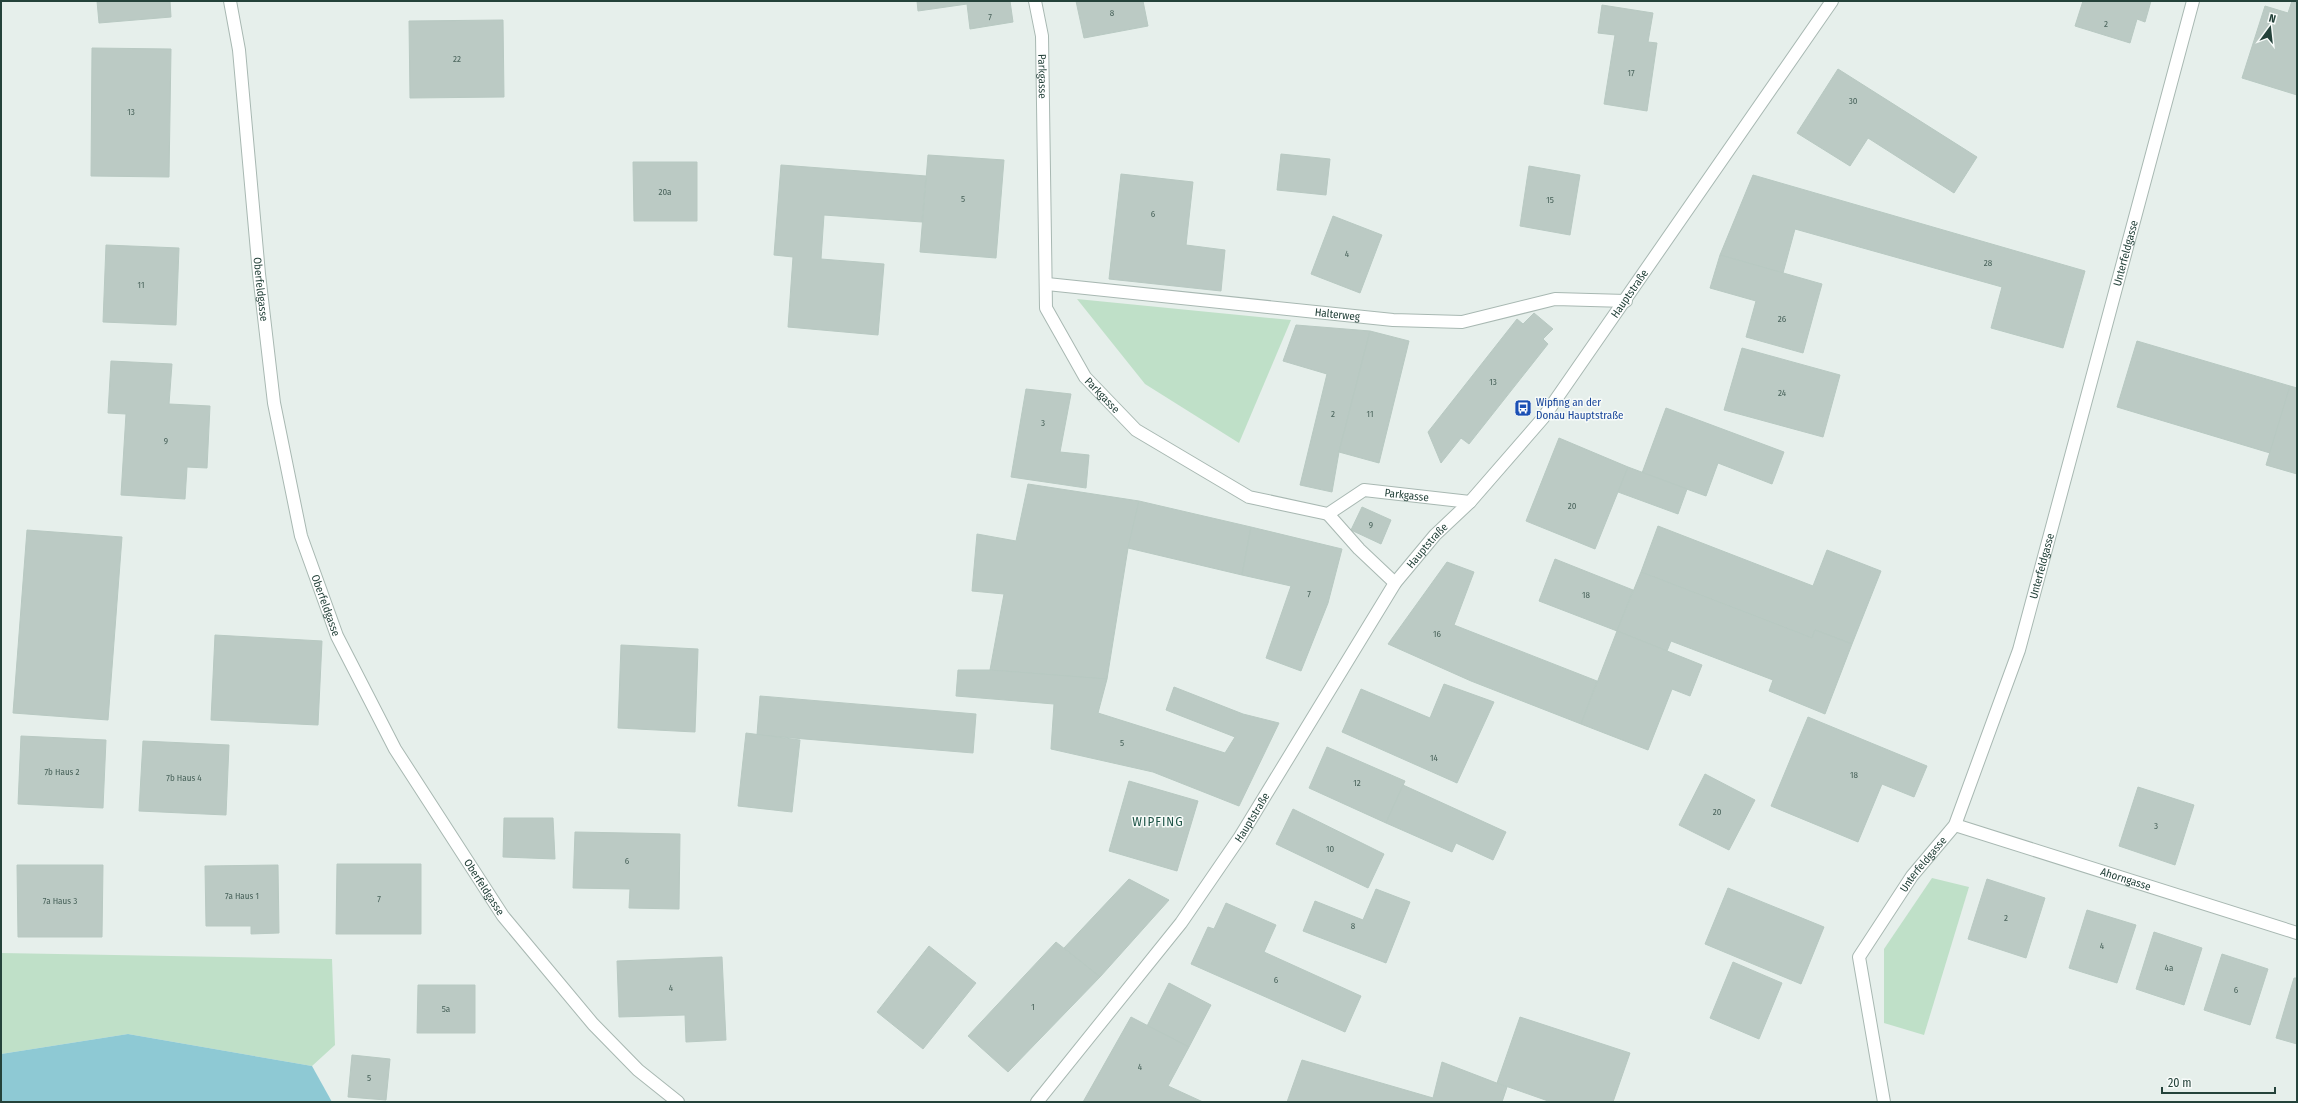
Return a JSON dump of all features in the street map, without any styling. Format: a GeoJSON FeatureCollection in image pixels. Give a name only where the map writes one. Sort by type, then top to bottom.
{"type":"FeatureCollection","features":[{"type":"Feature","properties":{"kind":"street","name":"Oberfeldgasse"},"geometry":{"type":"LineString","coordinates":[[230,1],[239,50],[259,274],[274,403],[301,536],[337,636],[395,749],[503,916],[592,1024],[638,1070],[678,1102]]}},
{"type":"Feature","properties":{"kind":"street","name":"Parkgasse"},"geometry":{"type":"LineString","coordinates":[[1035,1],[1042,36],[1047,284],[1046,308],[1085,377],[1136,430],[1249,497],[1328,514],[1364,490],[1470,502]]}},
{"type":"Feature","properties":{"kind":"street","name":"Hauptstraße"},"geometry":{"type":"LineString","coordinates":[[1037,1102],[1181,923],[1240,837],[1395,584],[1435,535],[1470,502],[1543,418],[1626,301],[1832,1]]}},
{"type":"Feature","properties":{"kind":"street","name":"Unterfeldgasse"},"geometry":{"type":"LineString","coordinates":[[1884,1102],[1859,957],[1912,876],[1955,824],[2019,650],[2193,1]]}},
{"type":"Feature","properties":{"kind":"street","name":"Halterweg"},"geometry":{"type":"LineString","coordinates":[[1047,284],[1393,320],[1462,322],[1555,299],[1626,301]]}},
{"type":"Feature","properties":{"kind":"street"},"geometry":{"type":"LineString","coordinates":[[1328,514],[1359,549],[1395,584]]}},
{"type":"Feature","properties":{"kind":"street","name":"Ahorngasse"},"geometry":{"type":"LineString","coordinates":[[1955,824],[2297,933]]}},
{"type":"Feature","properties":{"kind":"green space"},"geometry":{"type":"Polygon","coordinates":[[[1077,299],[1291,320],[1239,443],[1145,384],[1077,299]]]}},
{"type":"Feature","properties":{"kind":"green space"},"geometry":{"type":"Polygon","coordinates":[[[1932,878],[1969,887],[1924,1035],[1884,1023],[1884,949],[1932,878]]]}},
{"type":"Feature","properties":{"kind":"green space"},"geometry":{"type":"Polygon","coordinates":[[[1,953],[332,959],[335,1045],[312,1066],[128,1034],[1,1054],[1,953]]]}},
{"type":"Feature","properties":{"kind":"water"},"geometry":{"type":"Polygon","coordinates":[[[128,1034],[312,1066],[332,1102],[1,1102],[1,1054],[128,1034]]]}},
{"type":"Feature","properties":{"kind":"building"},"geometry":{"type":"Polygon","coordinates":[[[97,1],[170,1],[171,17],[99,23],[97,1]]]}},
{"type":"Feature","properties":{"kind":"building"},"geometry":{"type":"Polygon","coordinates":[[[917,1],[1010,1],[1013,22],[970,29],[967,4],[918,11],[917,1]]]}},
{"type":"Feature","properties":{"kind":"building"},"geometry":{"type":"Polygon","coordinates":[[[1076,1],[1143,1],[1148,26],[1084,38],[1076,1]]]}},
{"type":"Feature","properties":{"kind":"building"},"geometry":{"type":"Polygon","coordinates":[[[2083,1],[2151,1],[2145,22],[2137,19],[2130,43],[2075,26],[2083,1]]]}},
{"type":"Feature","properties":{"kind":"building"},"geometry":{"type":"Polygon","coordinates":[[[2292,1],[2297,1],[2297,95],[2242,78],[2265,6],[2288,13],[2292,1]]]}},
{"type":"Feature","properties":{"kind":"building"},"geometry":{"type":"Polygon","coordinates":[[[1602,5],[1653,13],[1648,42],[1657,43],[1647,111],[1604,104],[1615,35],[1598,33],[1602,5]]]}},
{"type":"Feature","properties":{"kind":"building"},"geometry":{"type":"Polygon","coordinates":[[[503,20],[504,97],[410,98],[409,21],[503,20]]]}},
{"type":"Feature","properties":{"kind":"building"},"geometry":{"type":"Polygon","coordinates":[[[92,48],[171,49],[169,177],[91,176],[92,48]]]}},
{"type":"Feature","properties":{"kind":"building"},"geometry":{"type":"Polygon","coordinates":[[[1838,69],[1977,157],[1954,193],[1868,138],[1850,166],[1797,133],[1838,69]]]}},
{"type":"Feature","properties":{"kind":"building"},"geometry":{"type":"Polygon","coordinates":[[[1281,154],[1330,159],[1326,195],[1277,190],[1281,154]]]}},
{"type":"Feature","properties":{"kind":"building"},"geometry":{"type":"Polygon","coordinates":[[[928,155],[1004,160],[996,258],[920,252],[928,155]]]}},
{"type":"Feature","properties":{"kind":"building"},"geometry":{"type":"Polygon","coordinates":[[[633,162],[697,162],[697,221],[634,221],[633,162]]]}},
{"type":"Feature","properties":{"kind":"building"},"geometry":{"type":"Polygon","coordinates":[[[781,165],[926,176],[922,222],[824,215],[821,259],[884,264],[878,335],[788,327],[793,257],[774,255],[781,165]]]}},
{"type":"Feature","properties":{"kind":"building"},"geometry":{"type":"Polygon","coordinates":[[[1529,166],[1580,175],[1570,235],[1520,226],[1529,166]]]}},
{"type":"Feature","properties":{"kind":"building"},"geometry":{"type":"Polygon","coordinates":[[[1121,174],[1193,182],[1186,245],[1225,250],[1221,291],[1109,279],[1121,174]]]}},
{"type":"Feature","properties":{"kind":"building"},"geometry":{"type":"Polygon","coordinates":[[[1753,175],[2085,271],[2063,348],[1991,328],[2002,287],[1795,229],[1783,273],[1720,255],[1753,175]]]}},
{"type":"Feature","properties":{"kind":"building"},"geometry":{"type":"Polygon","coordinates":[[[1333,216],[1382,235],[1360,293],[1311,274],[1333,216]]]}},
{"type":"Feature","properties":{"kind":"building"},"geometry":{"type":"Polygon","coordinates":[[[106,245],[179,248],[176,325],[103,322],[106,245]]]}},
{"type":"Feature","properties":{"kind":"building"},"geometry":{"type":"Polygon","coordinates":[[[1720,255],[1822,284],[1803,353],[1746,337],[1756,301],[1710,288],[1720,255]]]}},
{"type":"Feature","properties":{"kind":"building"},"geometry":{"type":"Polygon","coordinates":[[[1534,313],[1553,329],[1543,339],[1548,344],[1469,444],[1461,438],[1441,463],[1428,432],[1517,319],[1523,324],[1534,313]]]}},
{"type":"Feature","properties":{"kind":"building"},"geometry":{"type":"Polygon","coordinates":[[[1296,325],[1370,331],[1339,452],[1332,492],[1300,485],[1327,374],[1283,361],[1296,325]]]}},
{"type":"Feature","properties":{"kind":"building"},"geometry":{"type":"Polygon","coordinates":[[[1370,331],[1409,341],[1379,463],[1339,452],[1370,331]]]}},
{"type":"Feature","properties":{"kind":"building"},"geometry":{"type":"Polygon","coordinates":[[[2137,341],[2290,386],[2270,453],[2117,407],[2137,341]]]}},
{"type":"Feature","properties":{"kind":"building"},"geometry":{"type":"Polygon","coordinates":[[[1742,348],[1840,375],[1823,437],[1724,410],[1742,348]]]}},
{"type":"Feature","properties":{"kind":"building"},"geometry":{"type":"Polygon","coordinates":[[[111,361],[172,364],[169,404],[210,406],[207,468],[187,467],[185,499],[121,495],[126,414],[108,413],[111,361]]]}},
{"type":"Feature","properties":{"kind":"building"},"geometry":{"type":"Polygon","coordinates":[[[2290,386],[2297,388],[2297,474],[2266,465],[2290,386]]]}},
{"type":"Feature","properties":{"kind":"building"},"geometry":{"type":"Polygon","coordinates":[[[1026,389],[1071,394],[1060,452],[1089,455],[1086,488],[1011,477],[1026,389]]]}},
{"type":"Feature","properties":{"kind":"building"},"geometry":{"type":"Polygon","coordinates":[[[1666,408],[1784,452],[1772,484],[1718,463],[1706,496],[1642,473],[1666,408]]]}},
{"type":"Feature","properties":{"kind":"building"},"geometry":{"type":"Polygon","coordinates":[[[1559,438],[1628,467],[1595,549],[1526,521],[1559,438]]]}},
{"type":"Feature","properties":{"kind":"building"},"geometry":{"type":"Polygon","coordinates":[[[1628,467],[1687,489],[1678,514],[1618,492],[1628,467]]]}},
{"type":"Feature","properties":{"kind":"building"},"geometry":{"type":"Polygon","coordinates":[[[1028,484],[1139,501],[1128,548],[1107,679],[990,670],[1004,594],[972,591],[977,534],[1016,541],[1028,484]]]}},
{"type":"Feature","properties":{"kind":"building"},"geometry":{"type":"Polygon","coordinates":[[[1139,501],[1251,527],[1242,575],[1128,548],[1139,501]]]}},
{"type":"Feature","properties":{"kind":"building"},"geometry":{"type":"Polygon","coordinates":[[[1362,507],[1391,520],[1381,544],[1351,530],[1362,507]]]}},
{"type":"Feature","properties":{"kind":"building"},"geometry":{"type":"Polygon","coordinates":[[[1658,526],[1813,586],[1827,550],[1881,571],[1852,644],[1815,630],[1812,638],[1641,572],[1658,526]]]}},
{"type":"Feature","properties":{"kind":"building"},"geometry":{"type":"Polygon","coordinates":[[[1251,527],[1342,549],[1328,603],[1301,671],[1266,658],[1291,586],[1242,575],[1251,527]]]}},
{"type":"Feature","properties":{"kind":"building"},"geometry":{"type":"Polygon","coordinates":[[[27,530],[122,537],[108,720],[13,713],[27,530]]]}},
{"type":"Feature","properties":{"kind":"building"},"geometry":{"type":"Polygon","coordinates":[[[1555,559],[1633,590],[1617,631],[1539,601],[1555,559]]]}},
{"type":"Feature","properties":{"kind":"building"},"geometry":{"type":"Polygon","coordinates":[[[1447,562],[1474,572],[1454,625],[1597,681],[1581,724],[1471,681],[1388,644],[1447,562]]]}},
{"type":"Feature","properties":{"kind":"building"},"geometry":{"type":"Polygon","coordinates":[[[1641,572],[1812,638],[1815,630],[1852,644],[1825,714],[1769,691],[1773,680],[1671,641],[1667,651],[1617,631],[1641,572]]]}},
{"type":"Feature","properties":{"kind":"building"},"geometry":{"type":"Polygon","coordinates":[[[1617,631],[1702,665],[1690,696],[1672,689],[1648,750],[1581,724],[1617,631]]]}},
{"type":"Feature","properties":{"kind":"building"},"geometry":{"type":"Polygon","coordinates":[[[215,635],[322,641],[318,725],[211,720],[215,635]]]}},
{"type":"Feature","properties":{"kind":"building"},"geometry":{"type":"Polygon","coordinates":[[[621,645],[698,649],[695,732],[618,728],[621,645]]]}},
{"type":"Feature","properties":{"kind":"building"},"geometry":{"type":"Polygon","coordinates":[[[958,670],[990,670],[1107,679],[1098,713],[1225,753],[1235,737],[1166,710],[1174,687],[1243,714],[1279,723],[1239,806],[1153,772],[1051,749],[1054,704],[956,696],[958,670]]]}},
{"type":"Feature","properties":{"kind":"building"},"geometry":{"type":"Polygon","coordinates":[[[1444,684],[1494,702],[1457,783],[1342,732],[1361,689],[1430,718],[1444,684]]]}},
{"type":"Feature","properties":{"kind":"building"},"geometry":{"type":"Polygon","coordinates":[[[760,696],[976,714],[973,753],[757,735],[760,696]]]}},
{"type":"Feature","properties":{"kind":"building"},"geometry":{"type":"Polygon","coordinates":[[[1808,717],[1927,766],[1914,797],[1882,784],[1858,842],[1771,806],[1808,717]]]}},
{"type":"Feature","properties":{"kind":"building"},"geometry":{"type":"Polygon","coordinates":[[[746,733],[800,740],[792,812],[738,806],[746,733]]]}},
{"type":"Feature","properties":{"kind":"building"},"geometry":{"type":"Polygon","coordinates":[[[21,736],[106,740],[103,808],[18,804],[21,736]]]}},
{"type":"Feature","properties":{"kind":"building"},"geometry":{"type":"Polygon","coordinates":[[[143,741],[229,745],[226,815],[139,811],[143,741]]]}},
{"type":"Feature","properties":{"kind":"building"},"geometry":{"type":"Polygon","coordinates":[[[1327,747],[1405,781],[1386,823],[1309,788],[1327,747]]]}},
{"type":"Feature","properties":{"kind":"building"},"geometry":{"type":"Polygon","coordinates":[[[1705,774],[1755,800],[1729,850],[1679,825],[1705,774]]]}},
{"type":"Feature","properties":{"kind":"building"},"geometry":{"type":"Polygon","coordinates":[[[1129,781],[1198,801],[1177,871],[1109,851],[1129,781]]]}},
{"type":"Feature","properties":{"kind":"building"},"geometry":{"type":"Polygon","coordinates":[[[1403,785],[1506,832],[1493,860],[1456,843],[1452,852],[1386,823],[1403,785]]]}},
{"type":"Feature","properties":{"kind":"building"},"geometry":{"type":"Polygon","coordinates":[[[2138,787],[2194,805],[2175,865],[2119,846],[2138,787]]]}},
{"type":"Feature","properties":{"kind":"building"},"geometry":{"type":"Polygon","coordinates":[[[1293,809],[1384,854],[1368,888],[1276,844],[1293,809]]]}},
{"type":"Feature","properties":{"kind":"building"},"geometry":{"type":"Polygon","coordinates":[[[504,818],[553,818],[555,859],[503,857],[504,818]]]}},
{"type":"Feature","properties":{"kind":"building"},"geometry":{"type":"Polygon","coordinates":[[[575,832],[680,834],[679,909],[629,908],[630,889],[573,888],[575,832]]]}},
{"type":"Feature","properties":{"kind":"building"},"geometry":{"type":"Polygon","coordinates":[[[337,864],[421,864],[421,934],[336,934],[337,864]]]}},
{"type":"Feature","properties":{"kind":"building"},"geometry":{"type":"Polygon","coordinates":[[[17,865],[103,865],[102,937],[18,937],[17,865]]]}},
{"type":"Feature","properties":{"kind":"building"},"geometry":{"type":"Polygon","coordinates":[[[278,865],[279,933],[251,934],[251,926],[206,926],[205,866],[278,865]]]}},
{"type":"Feature","properties":{"kind":"building"},"geometry":{"type":"Polygon","coordinates":[[[1129,879],[1169,900],[1100,977],[1064,948],[1129,879]]]}},
{"type":"Feature","properties":{"kind":"building"},"geometry":{"type":"Polygon","coordinates":[[[1987,879],[2045,898],[2026,958],[1968,939],[1987,879]]]}},
{"type":"Feature","properties":{"kind":"building"},"geometry":{"type":"Polygon","coordinates":[[[1728,888],[1824,927],[1801,984],[1705,944],[1728,888]]]}},
{"type":"Feature","properties":{"kind":"building"},"geometry":{"type":"Polygon","coordinates":[[[1376,889],[1410,902],[1386,963],[1303,931],[1315,901],[1363,920],[1376,889]]]}},
{"type":"Feature","properties":{"kind":"building"},"geometry":{"type":"Polygon","coordinates":[[[1226,903],[1276,925],[1264,952],[1361,996],[1345,1032],[1191,964],[1208,927],[1214,929],[1226,903]]]}},
{"type":"Feature","properties":{"kind":"building"},"geometry":{"type":"Polygon","coordinates":[[[2087,910],[2136,925],[2117,983],[2069,968],[2087,910]]]}},
{"type":"Feature","properties":{"kind":"building"},"geometry":{"type":"Polygon","coordinates":[[[2154,932],[2202,948],[2184,1005],[2136,989],[2154,932]]]}},
{"type":"Feature","properties":{"kind":"building"},"geometry":{"type":"Polygon","coordinates":[[[1056,942],[1100,977],[1008,1072],[968,1036],[1056,942]]]}},
{"type":"Feature","properties":{"kind":"building"},"geometry":{"type":"Polygon","coordinates":[[[929,946],[976,983],[923,1049],[877,1012],[929,946]]]}},
{"type":"Feature","properties":{"kind":"building"},"geometry":{"type":"Polygon","coordinates":[[[2222,954],[2268,969],[2250,1025],[2204,1010],[2222,954]]]}},
{"type":"Feature","properties":{"kind":"building"},"geometry":{"type":"Polygon","coordinates":[[[722,957],[726,1040],[686,1042],[685,1015],[619,1017],[617,961],[722,957]]]}},
{"type":"Feature","properties":{"kind":"building"},"geometry":{"type":"Polygon","coordinates":[[[1733,962],[1782,983],[1759,1039],[1710,1018],[1733,962]]]}},
{"type":"Feature","properties":{"kind":"building"},"geometry":{"type":"Polygon","coordinates":[[[2294,978],[2297,978],[2297,1044],[2276,1038],[2294,978]]]}},
{"type":"Feature","properties":{"kind":"building"},"geometry":{"type":"Polygon","coordinates":[[[1169,983],[1211,1005],[1189,1047],[1147,1026],[1169,983]]]}},
{"type":"Feature","properties":{"kind":"building"},"geometry":{"type":"Polygon","coordinates":[[[418,985],[475,985],[475,1033],[417,1033],[418,985]]]}},
{"type":"Feature","properties":{"kind":"building"},"geometry":{"type":"Polygon","coordinates":[[[1131,1017],[1189,1047],[1168,1086],[1203,1102],[1083,1102],[1131,1017]]]}},
{"type":"Feature","properties":{"kind":"building"},"geometry":{"type":"Polygon","coordinates":[[[1520,1017],[1630,1053],[1613,1102],[1551,1102],[1497,1083],[1520,1017]]]}},
{"type":"Feature","properties":{"kind":"building"},"geometry":{"type":"Polygon","coordinates":[[[352,1055],[390,1059],[386,1100],[348,1097],[352,1055]]]}},
{"type":"Feature","properties":{"kind":"building"},"geometry":{"type":"Polygon","coordinates":[[[1302,1060],[1433,1098],[1442,1062],[1507,1087],[1502,1102],[1287,1102],[1302,1060]]]}},
{"type":"Feature","properties":{"kind":"place","name":"Wipfing an der Donau Hauptstraße"},"geometry":{"type":"Point","coordinates":[1523,408]}},
{"type":"Feature","properties":{"kind":"district","name":"WIPFING"},"geometry":{"type":"Point","coordinates":[1158,821]}}]}
